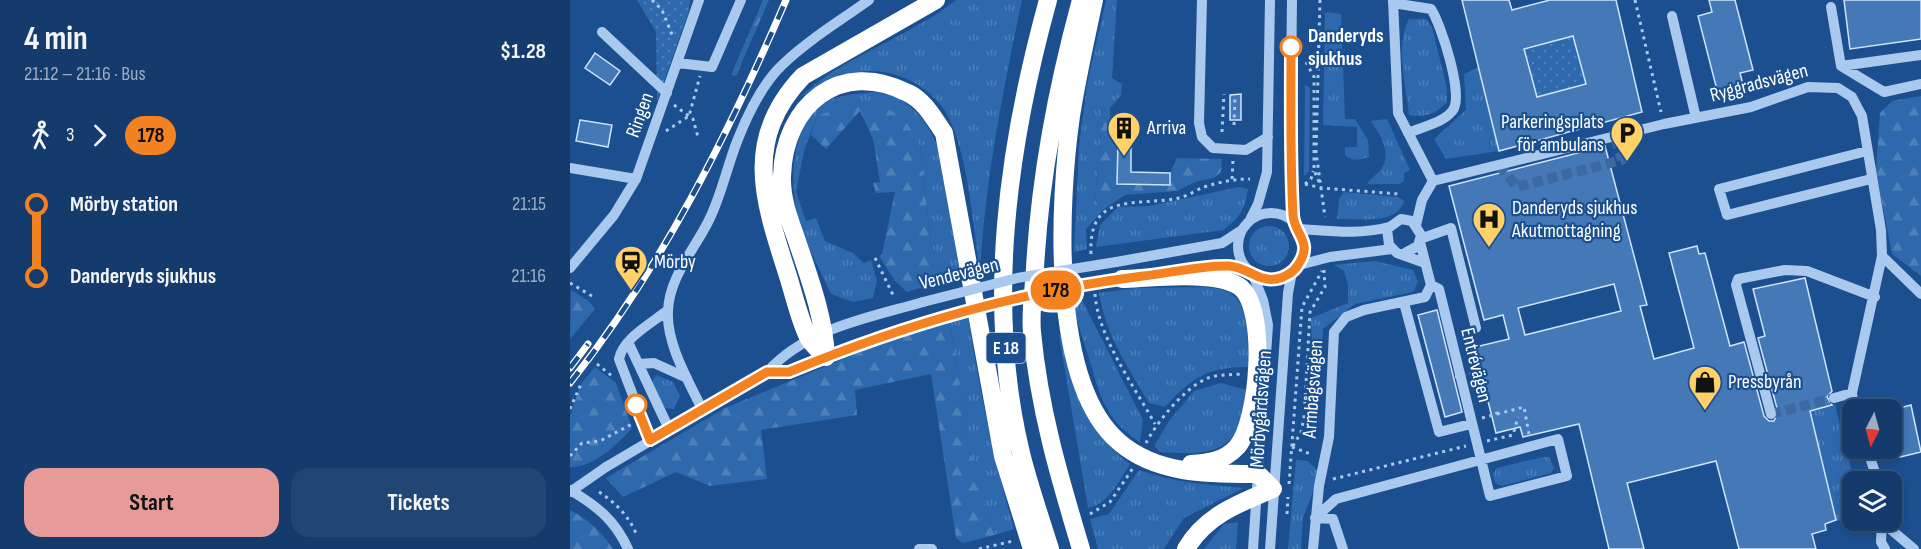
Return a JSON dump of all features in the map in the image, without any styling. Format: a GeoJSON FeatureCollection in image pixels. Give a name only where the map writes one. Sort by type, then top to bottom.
{"type":"FeatureCollection","features":[{"type":"Feature","properties":{"kind":"highway"},"geometry":{"type":"LineString","coordinates":[[826,357],[765,195],[763,154],[767,133],[787,92],[803,76],[936,0]]}},
{"type":"Feature","properties":{"kind":"highway","name":"E 18"},"geometry":{"type":"LineString","coordinates":[[1048,0],[1015,142],[1004,256],[1007,361],[1010,384],[1021,452],[1050,549]]}},
{"type":"Feature","properties":{"kind":"highway","name":"E 18"},"geometry":{"type":"LineString","coordinates":[[1081,0],[1066,53],[1048,145],[1037,228],[1032,330],[1050,447],[1081,549]]}},
{"type":"Feature","properties":{"kind":"highway"},"geometry":{"type":"LineString","coordinates":[[1094,0],[1071,117],[1062,240],[1067,315],[1075,360],[1103,426],[1120,443],[1147,459],[1169,466],[1206,474],[1258,474],[1265,492],[1214,517],[1194,534],[1186,549]]}},
{"type":"Feature","properties":{"kind":"highway"},"geometry":{"type":"LineString","coordinates":[[816,335],[781,178],[786,142],[798,115],[817,96],[846,82],[880,83],[910,93],[928,109],[944,133],[1003,456],[1025,544]]}},
{"type":"Feature","properties":{"kind":"highway"},"geometry":{"type":"LineString","coordinates":[[1119,270],[1216,279],[1238,285],[1248,295],[1255,311],[1257,344],[1252,414],[1247,432],[1227,456],[1212,463],[1169,466]]}},
{"type":"Feature","properties":{"kind":"street","name":"Ringen"},"geometry":{"type":"LineString","coordinates":[[570,268],[614,215],[636,178],[699,0]]}},
{"type":"Feature","properties":{"kind":"street"},"geometry":{"type":"LineString","coordinates":[[676,67],[712,67],[741,0]]}},
{"type":"Feature","properties":{"kind":"street"},"geometry":{"type":"LineString","coordinates":[[702,409],[687,378],[670,331],[668,310],[681,268],[721,195],[737,140],[754,104],[780,66],[869,0]]}},
{"type":"Feature","properties":{"kind":"street"},"geometry":{"type":"LineString","coordinates":[[1202,0],[1199,123],[1202,137],[1213,148],[1245,150],[1268,137]]}},
{"type":"Feature","properties":{"kind":"street"},"geometry":{"type":"LineString","coordinates":[[1270,0],[1267,172],[1258,204],[1242,230],[1237,244],[1239,258],[1249,272],[1277,279],[1296,269],[1330,257],[1392,249],[1425,263]]}},
{"type":"Feature","properties":{"kind":"street"},"geometry":{"type":"LineString","coordinates":[[1292,0],[1290,168],[1297,225],[1304,240],[1304,253],[1296,269]]}},
{"type":"Feature","properties":{"kind":"street"},"geometry":{"type":"LineString","coordinates":[[1250,220],[1265,213],[1283,215],[1297,225],[1333,233],[1371,232],[1389,227],[1395,221],[1404,219],[1422,200],[1432,181],[1408,133],[1398,113],[1393,2],[1431,9],[1440,21],[1457,97],[1453,110],[1438,121],[1408,133]]}},
{"type":"Feature","properties":{"kind":"street"},"geometry":{"type":"LineString","coordinates":[[1831,8],[1841,66],[1884,92],[1921,84]]}},
{"type":"Feature","properties":{"kind":"street"},"geometry":{"type":"LineString","coordinates":[[1672,16],[1696,118]]}},
{"type":"Feature","properties":{"kind":"street"},"geometry":{"type":"LineString","coordinates":[[602,32],[666,93]]}},
{"type":"Feature","properties":{"kind":"street"},"geometry":{"type":"LineString","coordinates":[[1841,66],[1921,56]]}},
{"type":"Feature","properties":{"kind":"street","name":"Ryggradsvägen"},"geometry":{"type":"LineString","coordinates":[[1432,181],[1664,124],[1751,107],[1808,87],[1838,88],[1852,97],[1862,116],[1881,230],[1882,256],[1875,297],[1852,393],[1853,399]]}},
{"type":"Feature","properties":{"kind":"street"},"geometry":{"type":"LineString","coordinates":[[1867,151],[1719,189],[1727,215],[1871,179]]}},
{"type":"Feature","properties":{"kind":"street"},"geometry":{"type":"LineString","coordinates":[[570,168],[636,178]]}},
{"type":"Feature","properties":{"kind":"street"},"geometry":{"type":"LineString","coordinates":[[1422,200],[1417,226],[1431,285]]}},
{"type":"Feature","properties":{"kind":"street"},"geometry":{"type":"LineString","coordinates":[[1404,219],[1417,226],[1436,231]]}},
{"type":"Feature","properties":{"kind":"street"},"geometry":{"type":"LineString","coordinates":[[1389,227],[1386,240],[1392,249]]}},
{"type":"Feature","properties":{"kind":"street"},"geometry":{"type":"LineString","coordinates":[[1405,253],[1414,250],[1420,240],[1436,231],[1451,228],[1476,328]]}},
{"type":"Feature","properties":{"kind":"street","name":"Vendevägen"},"geometry":{"type":"LineString","coordinates":[[767,372],[789,372],[925,321],[1222,243],[1242,230]]}},
{"type":"Feature","properties":{"kind":"street"},"geometry":{"type":"LineString","coordinates":[[1882,256],[1921,294]]}},
{"type":"Feature","properties":{"kind":"street","name":"Vendevägen"},"geometry":{"type":"LineString","coordinates":[[570,491],[650,440],[767,372],[783,354],[816,335],[923,302],[1017,278],[1119,270],[1227,266],[1249,272]]}},
{"type":"Feature","properties":{"kind":"street","name":"Mörbygårdsvägen"},"geometry":{"type":"LineString","coordinates":[[1253,549],[1265,492],[1288,293],[1296,269]]}},
{"type":"Feature","properties":{"kind":"street"},"geometry":{"type":"LineString","coordinates":[[1771,414],[1736,285],[1738,279],[1785,270],[1807,271],[1875,297]]}},
{"type":"Feature","properties":{"kind":"street","name":"Mörbygårdsvägen"},"geometry":{"type":"LineString","coordinates":[[1249,272],[1263,300],[1268,325],[1258,474]]}},
{"type":"Feature","properties":{"kind":"street","name":"Armbågsvägen"},"geometry":{"type":"LineString","coordinates":[[1313,549],[1320,481],[1329,437],[1334,332],[1346,317],[1364,310],[1425,297],[1431,285]]}},
{"type":"Feature","properties":{"kind":"street","name":"Entrévägen"},"geometry":{"type":"LineString","coordinates":[[1431,285],[1439,289],[1490,496],[1567,476],[1558,439],[1481,458]]}},
{"type":"Feature","properties":{"kind":"street"},"geometry":{"type":"LineString","coordinates":[[1404,303],[1439,432],[1471,422]]}},
{"type":"Feature","properties":{"kind":"street"},"geometry":{"type":"LineString","coordinates":[[650,440],[620,359],[628,342],[668,310]]}},
{"type":"Feature","properties":{"kind":"street"},"geometry":{"type":"LineString","coordinates":[[628,342],[669,429]]}},
{"type":"Feature","properties":{"kind":"street"},"geometry":{"type":"LineString","coordinates":[[639,364],[654,363],[687,378]]}},
{"type":"Feature","properties":{"kind":"street"},"geometry":{"type":"LineString","coordinates":[[1834,398],[1852,393]]}},
{"type":"Feature","properties":{"kind":"street"},"geometry":{"type":"LineString","coordinates":[[1315,518],[1336,499],[1481,458]]}},
{"type":"Feature","properties":{"kind":"street"},"geometry":{"type":"LineString","coordinates":[[570,491],[607,514],[621,533],[628,549]]}},
{"type":"Feature","properties":{"kind":"street","name":"Mörbygårdsvägen"},"geometry":{"type":"LineString","coordinates":[[1265,492],[1270,549]]}},
{"type":"Feature","properties":{"kind":"street"},"geometry":{"type":"LineString","coordinates":[[1315,518],[1334,519],[1343,549]]}},
{"type":"Feature","properties":{"kind":"street"},"geometry":{"type":"LineString","coordinates":[[1882,531],[1881,542],[1885,549]]}},
{"type":"Feature","properties":{"kind":"street"},"geometry":{"type":"LineString","coordinates":[[1893,531],[1914,549]]}},
{"type":"Feature","properties":{"kind":"street"},"geometry":{"type":"LineString","coordinates":[[920,549],[932,548]]}},
{"type":"Feature","properties":{"kind":"path"},"geometry":{"type":"LineString","coordinates":[[652,0],[662,10],[673,37],[676,67]]}},
{"type":"Feature","properties":{"kind":"path"},"geometry":{"type":"LineString","coordinates":[[1320,0],[1316,152],[1325,217]]}},
{"type":"Feature","properties":{"kind":"path"},"geometry":{"type":"LineString","coordinates":[[1635,0],[1664,124]]}},
{"type":"Feature","properties":{"kind":"path"},"geometry":{"type":"LineString","coordinates":[[1306,62],[1314,77],[1314,170],[1311,179],[1305,184],[1322,188],[1399,194]]}},
{"type":"Feature","properties":{"kind":"path"},"geometry":{"type":"LineString","coordinates":[[665,131],[689,116],[702,66]]}},
{"type":"Feature","properties":{"kind":"path"},"geometry":{"type":"LineString","coordinates":[[1222,132],[1224,94]]}},
{"type":"Feature","properties":{"kind":"path"},"geometry":{"type":"LineString","coordinates":[[1234,125],[1235,95]]}},
{"type":"Feature","properties":{"kind":"path"},"geometry":{"type":"LineString","coordinates":[[674,105],[693,119],[698,137]]}},
{"type":"Feature","properties":{"kind":"path"},"geometry":{"type":"LineString","coordinates":[[1232,179],[1233,159]]}},
{"type":"Feature","properties":{"kind":"path"},"geometry":{"type":"LineString","coordinates":[[1314,170],[1322,188]]}},
{"type":"Feature","properties":{"kind":"path"},"geometry":{"type":"LineString","coordinates":[[875,258],[899,309]]}},
{"type":"Feature","properties":{"kind":"path"},"geometry":{"type":"LineString","coordinates":[[1324,267],[1325,287],[1310,312],[1304,418],[1301,432],[1292,447],[1302,307],[1324,267]]}},
{"type":"Feature","properties":{"kind":"path"},"geometry":{"type":"LineString","coordinates":[[570,283],[592,296]]}},
{"type":"Feature","properties":{"kind":"path"},"geometry":{"type":"LineString","coordinates":[[1455,377],[1476,373]]}},
{"type":"Feature","properties":{"kind":"path"},"geometry":{"type":"LineString","coordinates":[[1145,444],[1155,424],[1190,390],[1209,378],[1246,374]]}},
{"type":"Feature","properties":{"kind":"path"},"geometry":{"type":"LineString","coordinates":[[570,409],[581,384]]}},
{"type":"Feature","properties":{"kind":"path"},"geometry":{"type":"LineString","coordinates":[[1471,422],[1496,412],[1524,407],[1529,434],[1539,432]]}},
{"type":"Feature","properties":{"kind":"path"},"geometry":{"type":"LineString","coordinates":[[1292,447],[1312,454],[1320,481],[1351,476],[1513,435],[1518,417]]}},
{"type":"Feature","properties":{"kind":"path"},"geometry":{"type":"LineString","coordinates":[[570,456],[582,443],[600,441],[641,418]]}},
{"type":"Feature","properties":{"kind":"path"},"geometry":{"type":"LineString","coordinates":[[1090,514],[1110,502],[1133,468]]}},
{"type":"Feature","properties":{"kind":"path"},"geometry":{"type":"LineString","coordinates":[[979,549],[1025,544]]}},
{"type":"Feature","properties":{"kind":"green space"},"geometry":{"type":"Polygon","coordinates":[[[637,0],[690,0],[689,11],[657,101],[656,32],[637,0]]]}},
{"type":"Feature","properties":{"kind":"green space"},"geometry":{"type":"Polygon","coordinates":[[[763,0],[769,0],[736,76],[731,75],[763,0]]]}},
{"type":"Feature","properties":{"kind":"green space"},"geometry":{"type":"Polygon","coordinates":[[[956,0],[1022,0],[990,170],[980,272],[968,189],[959,146],[945,111],[931,95],[902,77],[874,71],[836,78],[799,98],[836,70],[917,26],[956,0]]]}},
{"type":"Feature","properties":{"kind":"green space"},"geometry":{"type":"Polygon","coordinates":[[[1106,0],[1117,0],[1112,78],[1122,84],[1121,96],[1103,108],[1095,199],[1103,210],[1086,229],[1087,249],[1074,252],[1079,146],[1087,84],[1106,0]]]}},
{"type":"Feature","properties":{"kind":"green space"},"geometry":{"type":"Polygon","coordinates":[[[1325,12],[1341,14],[1345,119],[1355,119],[1368,140],[1369,157],[1363,159],[1354,160],[1345,155],[1345,147],[1357,147],[1357,127],[1323,125],[1325,12]]]}},
{"type":"Feature","properties":{"kind":"green space"},"geometry":{"type":"Polygon","coordinates":[[[1409,19],[1426,19],[1432,27],[1447,88],[1447,102],[1439,110],[1421,116],[1409,115],[1404,79],[1403,41],[1409,19]]]}},
{"type":"Feature","properties":{"kind":"green space"},"geometry":{"type":"Polygon","coordinates":[[[1573,36],[1586,84],[1537,97],[1524,49],[1573,36]]]}},
{"type":"Feature","properties":{"kind":"green space"},"geometry":{"type":"Polygon","coordinates":[[[1479,67],[1499,151],[1446,159],[1434,139],[1466,110],[1464,74],[1479,67]]]}},
{"type":"Feature","properties":{"kind":"green space"},"geometry":{"type":"Polygon","coordinates":[[[1305,85],[1310,88],[1309,171],[1304,176],[1305,85]]]}},
{"type":"Feature","properties":{"kind":"green space"},"geometry":{"type":"Polygon","coordinates":[[[875,92],[901,100],[918,114],[931,133],[948,179],[962,275],[942,281],[930,238],[920,145],[879,104],[817,116],[804,151],[796,192],[806,221],[816,218],[825,241],[853,253],[864,263],[871,260],[877,281],[873,298],[853,302],[831,294],[806,240],[796,208],[794,166],[804,125],[821,105],[840,97],[875,92]]]}},
{"type":"Feature","properties":{"kind":"green space"},"geometry":{"type":"Polygon","coordinates":[[[1121,96],[1110,108],[1111,132],[1118,142],[1117,184],[1169,185],[1170,173],[1177,158],[1222,159],[1221,172],[1214,178],[1195,182],[1177,191],[1125,195],[1103,210],[1095,199],[1103,108],[1121,96]]]}},
{"type":"Feature","properties":{"kind":"green space"},"geometry":{"type":"Polygon","coordinates":[[[1921,96],[1921,276],[1892,254],[1876,171],[1880,113],[1892,101],[1921,96]]]}},
{"type":"Feature","properties":{"kind":"green space"},"geometry":{"type":"Polygon","coordinates":[[[852,103],[879,104],[904,118],[920,145],[930,238],[942,281],[907,292],[895,281],[879,256],[882,254],[895,192],[876,193],[873,183],[880,182],[873,139],[860,111],[826,149],[811,135],[817,116],[852,103]]]}},
{"type":"Feature","properties":{"kind":"green space"},"geometry":{"type":"Polygon","coordinates":[[[1387,119],[1410,170],[1404,173],[1404,181],[1400,184],[1367,184],[1382,168],[1386,154],[1383,142],[1371,121],[1387,119]]]}},
{"type":"Feature","properties":{"kind":"green space"},"geometry":{"type":"Polygon","coordinates":[[[1239,187],[1248,189],[1243,208],[1238,217],[1223,230],[1096,247],[1100,225],[1118,207],[1149,206],[1239,187]]]}},
{"type":"Feature","properties":{"kind":"green space"},"geometry":{"type":"Polygon","coordinates":[[[1344,192],[1398,197],[1404,201],[1400,209],[1385,217],[1337,219],[1339,199],[1344,192]]]}},
{"type":"Feature","properties":{"kind":"green space"},"geometry":{"type":"Polygon","coordinates":[[[1269,226],[1283,232],[1289,246],[1283,260],[1269,266],[1255,260],[1249,246],[1255,232],[1269,226]]]}},
{"type":"Feature","properties":{"kind":"green space"},"geometry":{"type":"Polygon","coordinates":[[[1375,261],[1413,270],[1418,282],[1413,292],[1355,304],[1323,329],[1321,385],[1314,386],[1311,318],[1348,303],[1348,285],[1344,271],[1334,265],[1375,261]]]}},
{"type":"Feature","properties":{"kind":"green space"},"geometry":{"type":"Polygon","coordinates":[[[1204,287],[1232,294],[1243,309],[1247,328],[1248,367],[1222,369],[1201,376],[1183,389],[1165,407],[1149,403],[1112,336],[1099,293],[1136,288],[1204,287]]]}},
{"type":"Feature","properties":{"kind":"green space"},"geometry":{"type":"Polygon","coordinates":[[[571,290],[589,301],[595,309],[570,339],[571,290]]]}},
{"type":"Feature","properties":{"kind":"green space"},"geometry":{"type":"Polygon","coordinates":[[[1072,295],[1080,296],[1143,420],[1140,442],[1118,424],[1100,395],[1072,295]]]}},
{"type":"Feature","properties":{"kind":"green space"},"geometry":{"type":"Polygon","coordinates":[[[968,316],[988,424],[1014,529],[995,535],[968,445],[950,321],[968,316]]]}},
{"type":"Feature","properties":{"kind":"green space"},"geometry":{"type":"Polygon","coordinates":[[[950,321],[968,444],[995,535],[963,543],[956,538],[931,374],[855,390],[857,415],[761,430],[767,479],[710,486],[676,472],[623,497],[606,478],[725,408],[918,328],[950,321]]]}},
{"type":"Feature","properties":{"kind":"green space"},"geometry":{"type":"Polygon","coordinates":[[[1059,335],[1062,335],[1076,391],[1091,422],[1115,451],[1130,464],[1108,497],[1088,508],[1059,335]]]}},
{"type":"Feature","properties":{"kind":"green space"},"geometry":{"type":"Polygon","coordinates":[[[595,367],[616,383],[632,428],[612,448],[596,459],[587,464],[570,467],[570,416],[581,384],[595,367]]]}},
{"type":"Feature","properties":{"kind":"green space"},"geometry":{"type":"Polygon","coordinates":[[[656,375],[673,382],[680,396],[674,409],[664,408],[652,382],[656,375]]]}},
{"type":"Feature","properties":{"kind":"green space"},"geometry":{"type":"Polygon","coordinates":[[[1221,383],[1247,390],[1244,411],[1231,438],[1222,446],[1197,453],[1160,452],[1154,446],[1169,421],[1194,391],[1221,383]]]}},
{"type":"Feature","properties":{"kind":"green space"},"geometry":{"type":"Polygon","coordinates":[[[1835,404],[1842,432],[1842,459],[1849,459],[1852,471],[1842,471],[1842,520],[1834,521],[1810,411],[1835,404]]]}},
{"type":"Feature","properties":{"kind":"green space"},"geometry":{"type":"Polygon","coordinates":[[[1549,457],[1554,468],[1551,473],[1502,486],[1495,483],[1493,474],[1497,468],[1549,457]]]}},
{"type":"Feature","properties":{"kind":"green space"},"geometry":{"type":"Polygon","coordinates":[[[1296,460],[1308,461],[1320,473],[1303,518],[1301,549],[1288,549],[1296,460]]]}},
{"type":"Feature","properties":{"kind":"green space"},"geometry":{"type":"Polygon","coordinates":[[[1139,470],[1178,480],[1244,488],[1184,518],[1164,549],[1098,549],[1090,519],[1109,514],[1139,470]]]}},
{"type":"Feature","properties":{"kind":"green space"},"geometry":{"type":"Polygon","coordinates":[[[570,510],[594,526],[613,549],[570,549],[570,510]]]}},
{"type":"Feature","properties":{"kind":"green space"},"geometry":{"type":"Polygon","coordinates":[[[1238,522],[1236,549],[1204,549],[1224,524],[1238,522]]]}},
{"type":"Feature","properties":{"kind":"building"},"geometry":{"type":"Polygon","coordinates":[[[1462,0],[1509,0],[1512,10],[1550,0],[1616,0],[1642,112],[1499,151],[1462,0]],[[1573,36],[1524,49],[1537,97],[1586,84],[1573,36]]]}},
{"type":"Feature","properties":{"kind":"building"},"geometry":{"type":"Polygon","coordinates":[[[1709,0],[1735,0],[1753,70],[1740,73],[1745,93],[1729,97],[1728,91],[1718,94],[1698,16],[1712,12],[1709,0]]]}},
{"type":"Feature","properties":{"kind":"building"},"geometry":{"type":"Polygon","coordinates":[[[1844,0],[1921,0],[1921,39],[1850,49],[1844,0]]]}},
{"type":"Feature","properties":{"kind":"building"},"geometry":{"type":"Polygon","coordinates":[[[595,53],[620,71],[610,85],[585,68],[595,53]]]}},
{"type":"Feature","properties":{"kind":"building"},"geometry":{"type":"Polygon","coordinates":[[[1241,94],[1241,120],[1230,120],[1230,95],[1241,94]]]}},
{"type":"Feature","properties":{"kind":"building"},"geometry":{"type":"Polygon","coordinates":[[[580,120],[612,125],[608,147],[576,141],[580,120]]]}},
{"type":"Feature","properties":{"kind":"building","name":"Arriva"},"geometry":{"type":"Polygon","coordinates":[[[1118,142],[1131,142],[1131,172],[1170,173],[1170,185],[1117,184],[1118,142]]]}},
{"type":"Feature","properties":{"kind":"building"},"geometry":{"type":"Polygon","coordinates":[[[1605,146],[1647,305],[1640,306],[1654,359],[1694,348],[1669,253],[1697,246],[1699,254],[1705,253],[1730,346],[1744,342],[1764,416],[1769,421],[1774,421],[1778,412],[1758,338],[1765,336],[1753,289],[1805,278],[1832,391],[1827,397],[1832,405],[1810,411],[1836,520],[1825,524],[1826,530],[1812,534],[1816,549],[1739,549],[1716,461],[1627,483],[1644,549],[1609,549],[1579,424],[1523,437],[1520,427],[1496,433],[1488,401],[1483,402],[1471,348],[1509,339],[1503,315],[1484,320],[1449,186],[1605,146]],[[1614,284],[1518,308],[1525,335],[1621,311],[1614,284]]]}},
{"type":"Feature","properties":{"kind":"building"},"geometry":{"type":"Polygon","coordinates":[[[1437,310],[1462,412],[1445,417],[1418,315],[1437,310]]]}},
{"type":"Feature","properties":{"kind":"building"},"geometry":{"type":"Polygon","coordinates":[[[1911,405],[1921,452],[1902,457],[1902,407],[1911,405]]]}},
{"type":"Feature","properties":{"kind":"tunnel"},"geometry":{"type":"LineString","coordinates":[[1499,165],[1517,187],[1622,160],[1615,136]]}},
{"type":"Feature","properties":{"kind":"tunnel"},"geometry":{"type":"LineString","coordinates":[[1771,414],[1834,398]]}},
{"type":"Feature","properties":{"kind":"railway"},"geometry":{"type":"LineString","coordinates":[[570,383],[634,293],[691,199],[741,100],[786,0]]}},
{"type":"Feature","properties":{"kind":"railway"},"geometry":{"type":"LineString","coordinates":[[570,368],[588,344]]}},
{"type":"Feature","properties":{"kind":"bus line","name":"178"},"geometry":{"type":"LineString","coordinates":[[636,405],[650,440],[767,372],[789,372],[853,346],[925,321],[1019,296],[1122,279],[1227,266],[1245,268],[1253,275],[1264,279],[1277,279],[1292,272],[1299,265],[1304,253],[1304,240],[1293,221],[1290,168],[1291,47]]}},
{"type":"Feature","properties":{"kind":"place","name":"Danderyds sjukhus"},"geometry":{"type":"Point","coordinates":[1291,47]}},
{"type":"Feature","properties":{"kind":"place","name":"Arriva"},"geometry":{"type":"Point","coordinates":[1124,157]}},
{"type":"Feature","properties":{"kind":"place","name":"Parkeringsplats för ambulans"},"geometry":{"type":"Point","coordinates":[1627,162]}},
{"type":"Feature","properties":{"kind":"place","name":"Danderyds sjukhus Akutmottagning"},"geometry":{"type":"Point","coordinates":[1489,248]}},
{"type":"Feature","properties":{"kind":"place","name":"Mörby"},"geometry":{"type":"Point","coordinates":[631,291]}},
{"type":"Feature","properties":{"kind":"place","name":"Pressbyrån"},"geometry":{"type":"Point","coordinates":[1705,411]}}]}
